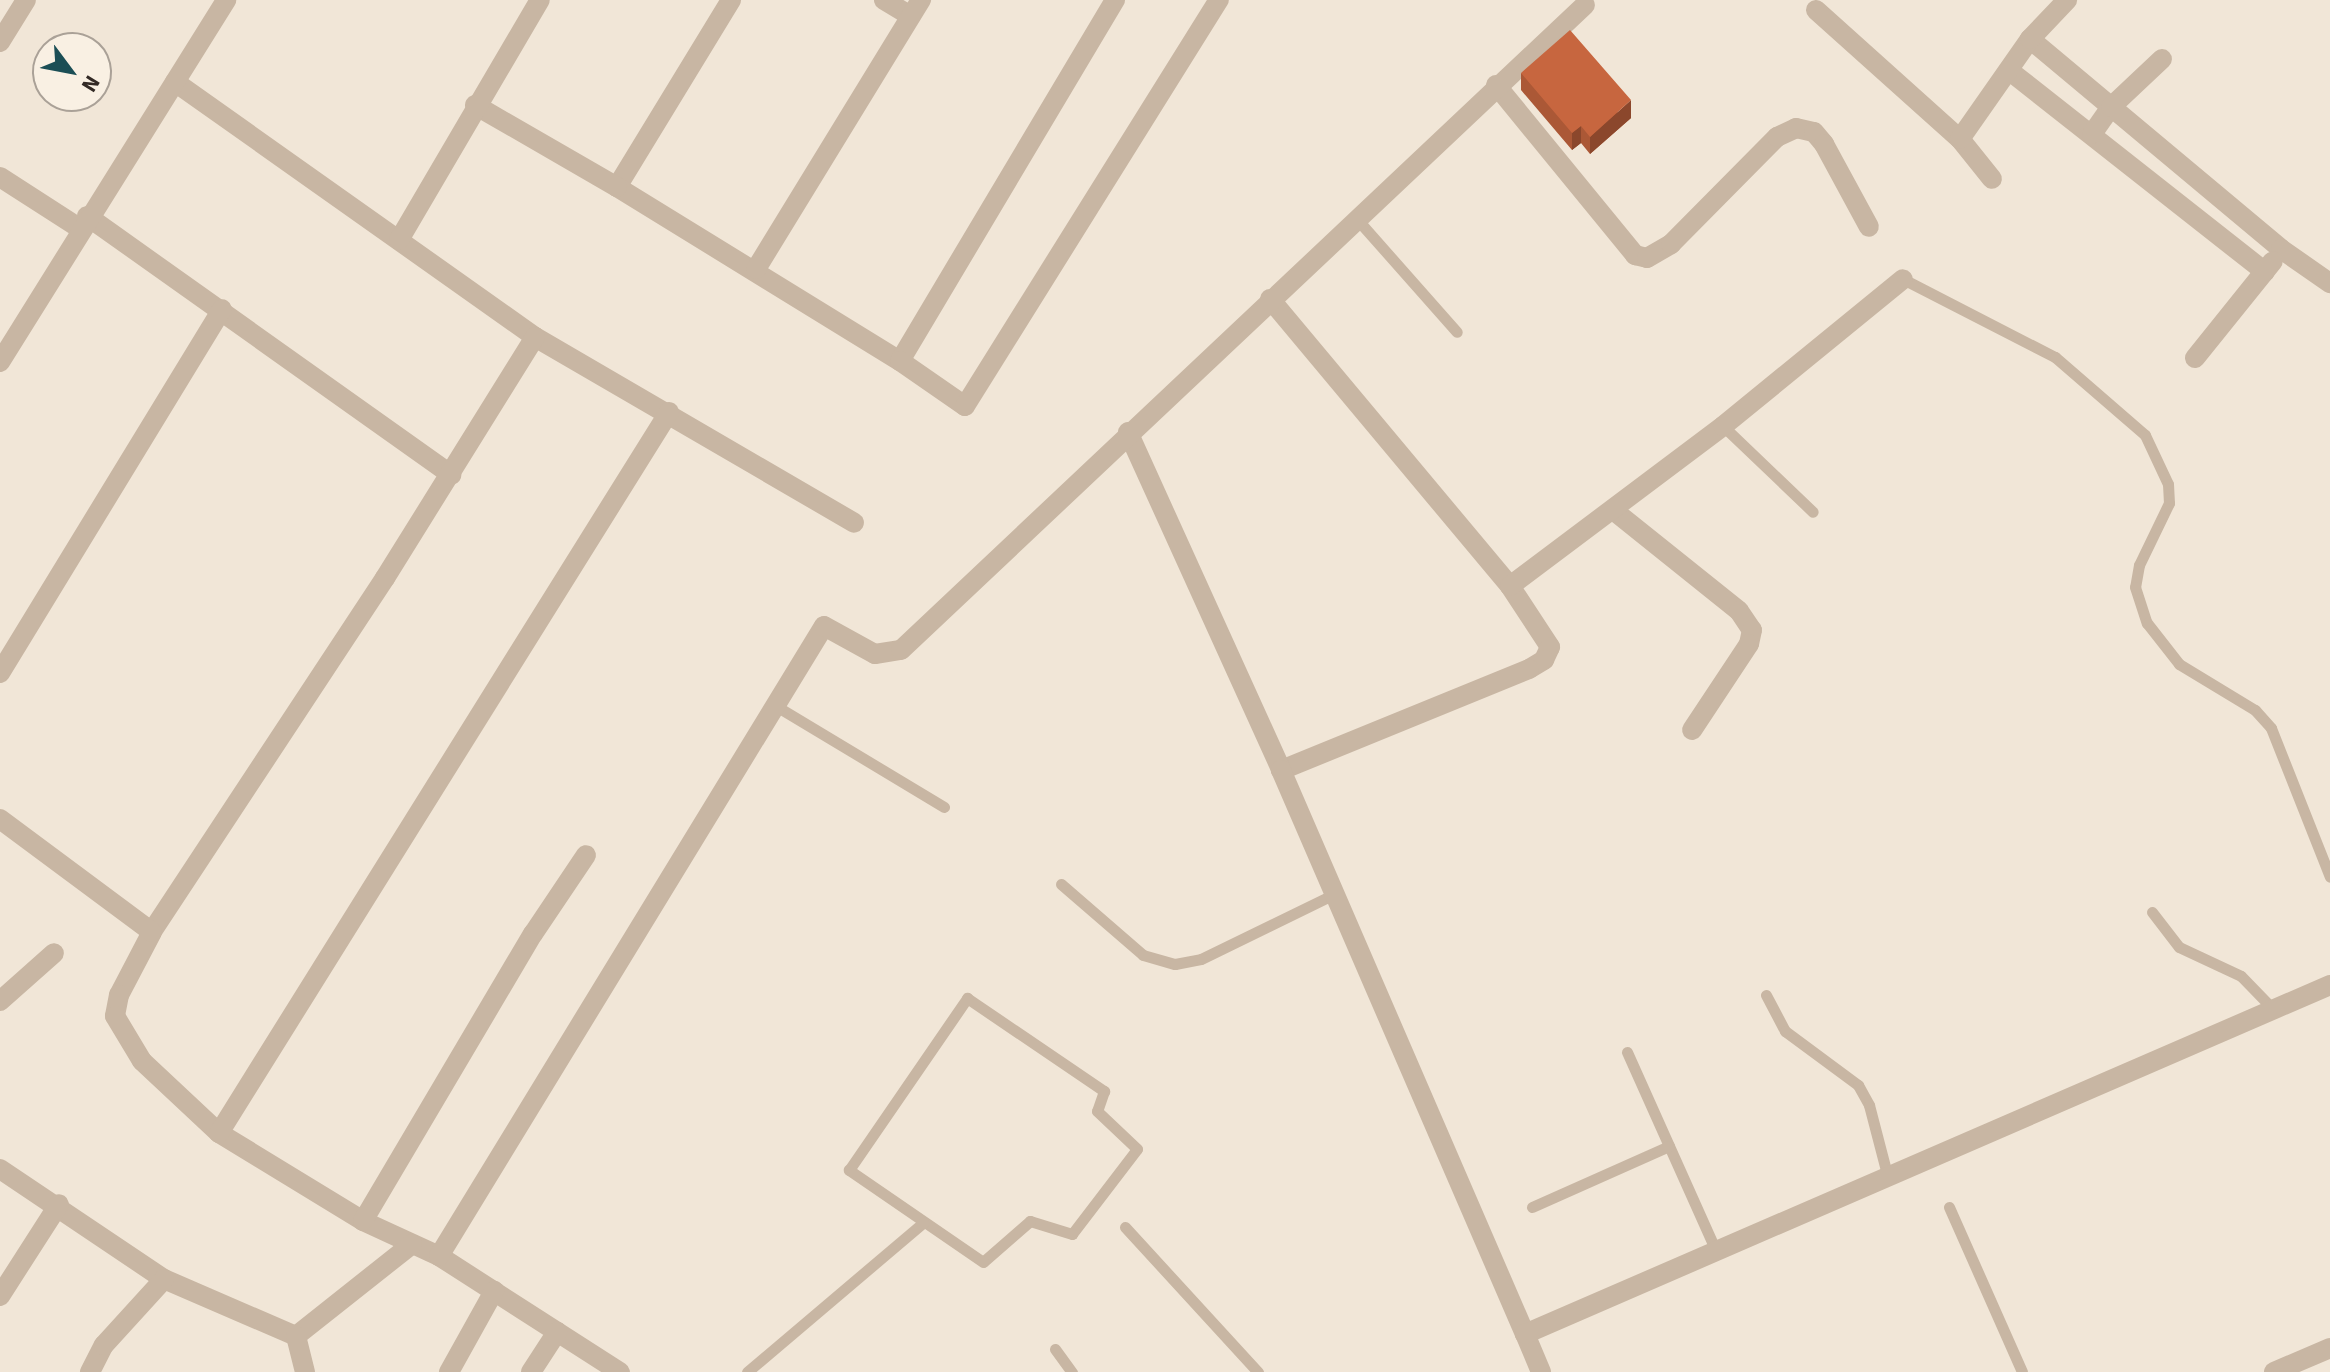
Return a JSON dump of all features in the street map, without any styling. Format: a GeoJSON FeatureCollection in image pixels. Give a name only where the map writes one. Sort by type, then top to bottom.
{"type":"FeatureCollection","features":[{"type":"Feature","properties":{"kind":"street"},"geometry":{"type":"LineString","coordinates":[[0,42],[26,0]]}},
{"type":"Feature","properties":{"kind":"street"},"geometry":{"type":"LineString","coordinates":[[0,362],[83,222],[226,0]]}},
{"type":"Feature","properties":{"kind":"street"},"geometry":{"type":"LineString","coordinates":[[399,240],[475,105],[540,0]]}},
{"type":"Feature","properties":{"kind":"street"},"geometry":{"type":"LineString","coordinates":[[617,187],[731,0]]}},
{"type":"Feature","properties":{"kind":"street"},"geometry":{"type":"LineString","coordinates":[[756,269],[916,8],[884,0]]}},
{"type":"Feature","properties":{"kind":"street"},"geometry":{"type":"LineString","coordinates":[[900,361],[1115,0]]}},
{"type":"Feature","properties":{"kind":"street"},"geometry":{"type":"LineString","coordinates":[[475,105],[756,269],[965,406],[1219,0]]}},
{"type":"Feature","properties":{"kind":"street"},"geometry":{"type":"LineString","coordinates":[[1960,139],[2011,72],[2030,39],[2067,0]]}},
{"type":"Feature","properties":{"kind":"street"},"geometry":{"type":"LineString","coordinates":[[439,1256],[824,626],[875,654],[901,650],[1128,432],[1585,5]]}},
{"type":"Feature","properties":{"kind":"street"},"geometry":{"type":"LineString","coordinates":[[1816,10],[1960,139],[1992,179]]}},
{"type":"Feature","properties":{"kind":"street"},"geometry":{"type":"LineString","coordinates":[[2030,39],[2281,249],[2330,283]]}},
{"type":"Feature","properties":{"kind":"street"},"geometry":{"type":"LineString","coordinates":[[2092,134],[2111,107],[2162,59]]}},
{"type":"Feature","properties":{"kind":"street"},"geometry":{"type":"LineString","coordinates":[[2011,72],[2265,272]]}},
{"type":"Feature","properties":{"kind":"street"},"geometry":{"type":"LineString","coordinates":[[175,82],[535,337],[669,412],[854,523]]}},
{"type":"Feature","properties":{"kind":"street"},"geometry":{"type":"LineString","coordinates":[[1496,85],[1635,255],[1647,258],[1671,244],[1777,137],[1796,128],[1814,132],[1824,144],[1869,227]]}},
{"type":"Feature","properties":{"kind":"street"},"geometry":{"type":"LineString","coordinates":[[0,177],[83,222],[222,310],[451,475]]}},
{"type":"Feature","properties":{"kind":"street"},"geometry":{"type":"LineString","coordinates":[[2195,358],[2281,249]]}},
{"type":"Feature","properties":{"kind":"street"},"geometry":{"type":"LineString","coordinates":[[1510,586],[1723,426],[1903,279]]}},
{"type":"Feature","properties":{"kind":"street"},"geometry":{"type":"LineString","coordinates":[[1270,299],[1510,586],[1546,636],[1550,647],[1544,660],[1281,770]]}},
{"type":"Feature","properties":{"kind":"street"},"geometry":{"type":"LineString","coordinates":[[0,673],[222,310]]}},
{"type":"Feature","properties":{"kind":"street"},"geometry":{"type":"LineString","coordinates":[[535,337],[451,475],[152,932],[119,995],[115,1016],[142,1061],[219,1133],[363,1221],[439,1256],[615,1370]]}},
{"type":"Feature","properties":{"kind":"street"},"geometry":{"type":"LineString","coordinates":[[219,1133],[669,412]]}},
{"type":"Feature","properties":{"kind":"street"},"geometry":{"type":"LineString","coordinates":[[1128,432],[1281,770],[1541,1372]]}},
{"type":"Feature","properties":{"kind":"street"},"geometry":{"type":"LineString","coordinates":[[1613,510],[1739,611],[1752,630],[1749,644],[1692,730]]}},
{"type":"Feature","properties":{"kind":"street"},"geometry":{"type":"LineString","coordinates":[[0,819],[152,932]]}},
{"type":"Feature","properties":{"kind":"street"},"geometry":{"type":"LineString","coordinates":[[363,1221],[533,934],[586,855]]}},
{"type":"Feature","properties":{"kind":"street"},"geometry":{"type":"LineString","coordinates":[[0,1001],[54,953]]}},
{"type":"Feature","properties":{"kind":"street"},"geometry":{"type":"LineString","coordinates":[[1525,1334],[2330,985]]}},
{"type":"Feature","properties":{"kind":"street"},"geometry":{"type":"LineString","coordinates":[[0,1170],[59,1204],[164,1279],[296,1336]]}},
{"type":"Feature","properties":{"kind":"street"},"geometry":{"type":"LineString","coordinates":[[0,1296],[59,1204]]}},
{"type":"Feature","properties":{"kind":"street"},"geometry":{"type":"LineString","coordinates":[[296,1336],[412,1244]]}},
{"type":"Feature","properties":{"kind":"street"},"geometry":{"type":"LineString","coordinates":[[90,1372],[104,1345],[164,1279]]}},
{"type":"Feature","properties":{"kind":"street"},"geometry":{"type":"LineString","coordinates":[[449,1372],[494,1291]]}},
{"type":"Feature","properties":{"kind":"street"},"geometry":{"type":"LineString","coordinates":[[531,1372],[557,1332]]}},
{"type":"Feature","properties":{"kind":"street"},"geometry":{"type":"LineString","coordinates":[[296,1336],[305,1372]]}},
{"type":"Feature","properties":{"kind":"street"},"geometry":{"type":"LineString","coordinates":[[2274,1372],[2330,1348]]}},
{"type":"Feature","properties":{"kind":"lane"},"geometry":{"type":"LineString","coordinates":[[1356,218],[1457,332]]}},
{"type":"Feature","properties":{"kind":"lane"},"geometry":{"type":"LineString","coordinates":[[1903,279],[2055,357],[2145,435],[2168,484],[2169,503],[2139,565],[2135,587],[2147,623],[2179,664],[2255,710],[2271,728],[2330,877]]}},
{"type":"Feature","properties":{"kind":"lane"},"geometry":{"type":"LineString","coordinates":[[1723,426],[1813,512]]}},
{"type":"Feature","properties":{"kind":"lane"},"geometry":{"type":"LineString","coordinates":[[776,706],[944,807]]}},
{"type":"Feature","properties":{"kind":"lane"},"geometry":{"type":"LineString","coordinates":[[1061,884],[1143,955],[1175,964],[1201,959],[1334,894]]}},
{"type":"Feature","properties":{"kind":"lane"},"geometry":{"type":"LineString","coordinates":[[2152,912],[2179,947],[2241,976],[2273,1009]]}},
{"type":"Feature","properties":{"kind":"lane"},"geometry":{"type":"LineString","coordinates":[[1766,995],[1785,1031],[1858,1085],[1869,1105],[1888,1178]]}},
{"type":"Feature","properties":{"kind":"lane"},"geometry":{"type":"LineString","coordinates":[[967,998],[1104,1091],[1097,1111],[1137,1149],[1072,1234],[1030,1221],[983,1262],[923,1223],[849,1170],[967,998]]}},
{"type":"Feature","properties":{"kind":"lane"},"geometry":{"type":"LineString","coordinates":[[1627,1052],[1717,1253]]}},
{"type":"Feature","properties":{"kind":"lane"},"geometry":{"type":"LineString","coordinates":[[1532,1207],[1669,1146]]}},
{"type":"Feature","properties":{"kind":"lane"},"geometry":{"type":"LineString","coordinates":[[1949,1207],[2022,1372]]}},
{"type":"Feature","properties":{"kind":"lane"},"geometry":{"type":"LineString","coordinates":[[747,1372],[923,1223]]}},
{"type":"Feature","properties":{"kind":"lane"},"geometry":{"type":"LineString","coordinates":[[1125,1227],[1258,1372]]}},
{"type":"Feature","properties":{"kind":"lane"},"geometry":{"type":"LineString","coordinates":[[1055,1349],[1072,1372]]}},
{"type":"Feature","properties":{"kind":"building"},"geometry":{"type":"Polygon","coordinates":[[[1570,30],[1631,100],[1590,137],[1581,126],[1572,133],[1521,73],[1570,30]]]}}]}
